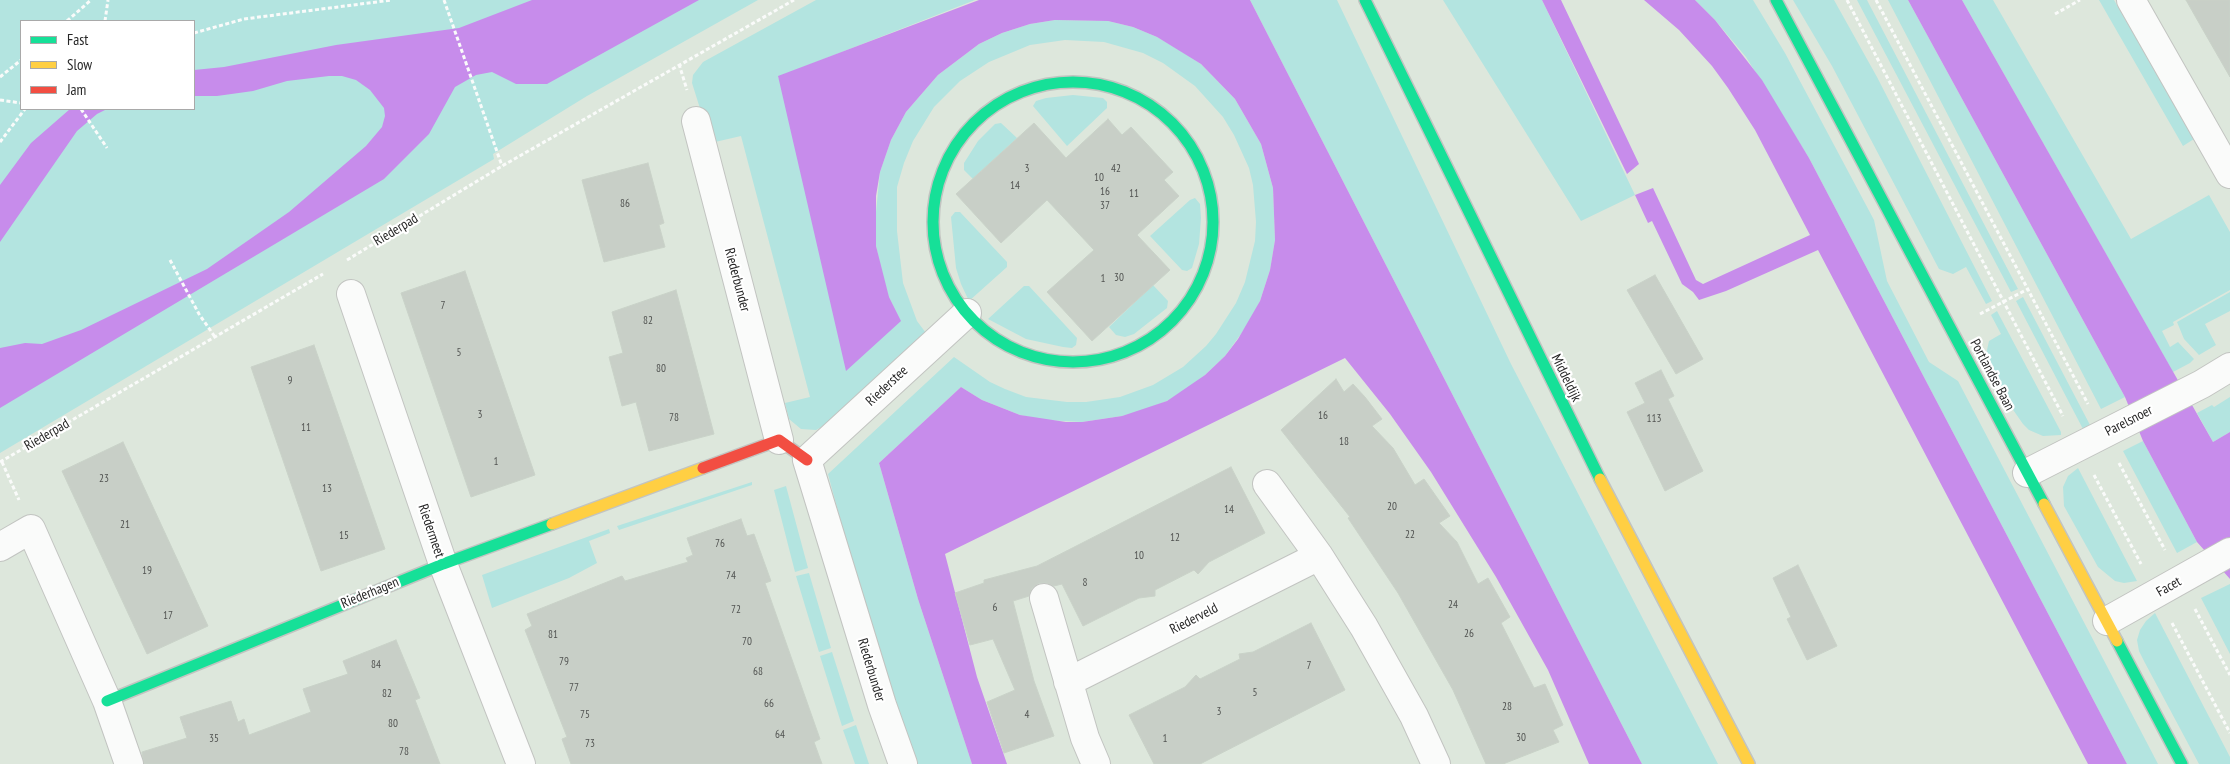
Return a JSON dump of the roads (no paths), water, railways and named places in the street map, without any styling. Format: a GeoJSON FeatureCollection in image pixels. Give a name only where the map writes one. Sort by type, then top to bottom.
{"type":"FeatureCollection","features":[{"type":"Feature","properties":{"kind":"street","name":"Middeldijk"},"geometry":{"type":"LineString","coordinates":[[1365,0],[1575,431],[1749,764]]}},
{"type":"Feature","properties":{"kind":"street","name":"Portlandse Baan"},"geometry":{"type":"LineString","coordinates":[[1776,0],[2182,764]]}},
{"type":"Feature","properties":{"kind":"street"},"geometry":{"type":"LineString","coordinates":[[2131,0],[2230,174]]}},
{"type":"Feature","properties":{"kind":"street"},"geometry":{"type":"LineString","coordinates":[[1080,82],[1105,86],[1129,94],[1150,106],[1170,122],[1187,140],[1199,162],[1208,185],[1212,210],[1212,235],[1208,260],[1199,283],[1186,304],[1170,323],[1150,339],[1128,351],[1105,358],[1080,362],[1053,360],[1030,355],[1008,346],[986,331],[967,313],[952,292],[941,270],[935,245],[933,220],[936,195],[942,172],[954,149],[968,129],[986,112],[1008,98],[1030,89],[1055,83],[1080,82]]}},
{"type":"Feature","properties":{"kind":"street","name":"Riederbunder"},"geometry":{"type":"LineString","coordinates":[[696,121],[779,440]]}},
{"type":"Feature","properties":{"kind":"street","name":"Riedermeet"},"geometry":{"type":"LineString","coordinates":[[351,294],[443,564],[521,764]]}},
{"type":"Feature","properties":{"kind":"street","name":"Riederstee"},"geometry":{"type":"LineString","coordinates":[[807,460],[967,313]]}},
{"type":"Feature","properties":{"kind":"street","name":"Parelsnoer"},"geometry":{"type":"LineString","coordinates":[[2027,473],[2202,384],[2230,367]]}},
{"type":"Feature","properties":{"kind":"street"},"geometry":{"type":"LineString","coordinates":[[779,440],[807,460]]}},
{"type":"Feature","properties":{"kind":"street","name":"Riederhagen"},"geometry":{"type":"LineString","coordinates":[[107,701],[443,564],[779,440]]}},
{"type":"Feature","properties":{"kind":"street","name":"Riederbunder"},"geometry":{"type":"LineString","coordinates":[[807,460],[882,706],[903,764]]}},
{"type":"Feature","properties":{"kind":"street"},"geometry":{"type":"LineString","coordinates":[[1267,484],[1319,556],[1368,635],[1414,716],[1436,764]]}},
{"type":"Feature","properties":{"kind":"street"},"geometry":{"type":"LineString","coordinates":[[0,547],[32,529],[107,701],[129,764]]}},
{"type":"Feature","properties":{"kind":"street","name":"Facet"},"geometry":{"type":"LineString","coordinates":[[2107,621],[2230,552]]}},
{"type":"Feature","properties":{"kind":"street","name":"Riederveld"},"geometry":{"type":"LineString","coordinates":[[1068,682],[1319,556]]}},
{"type":"Feature","properties":{"kind":"street"},"geometry":{"type":"LineString","coordinates":[[1044,598],[1085,738],[1096,764]]}}]}
